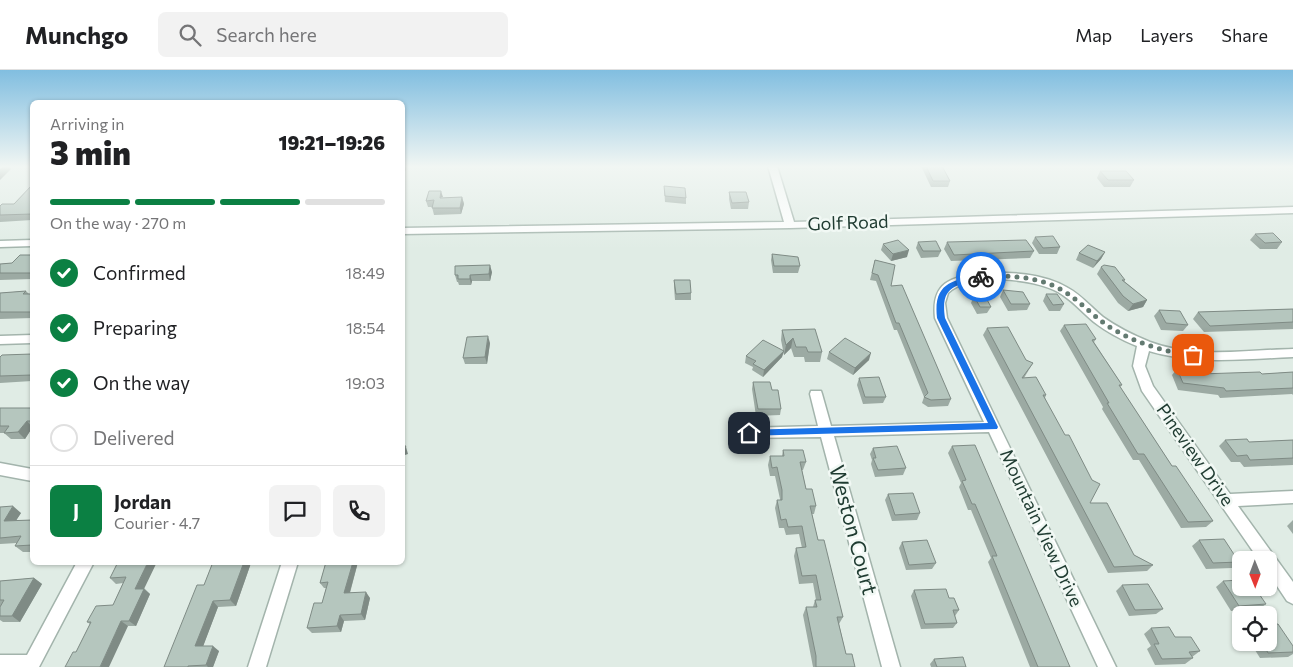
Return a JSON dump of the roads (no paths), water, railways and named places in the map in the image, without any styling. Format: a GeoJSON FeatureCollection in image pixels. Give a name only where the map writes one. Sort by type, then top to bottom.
{"type":"FeatureCollection","features":[{"type":"Feature","properties":{"kind":"street"},"geometry":{"type":"LineString","coordinates":[[780,194],[790,225]]}},
{"type":"Feature","properties":{"kind":"street","name":"Golf Road"},"geometry":{"type":"LineString","coordinates":[[405,232],[790,225],[1293,210]]}},
{"type":"Feature","properties":{"kind":"street"},"geometry":{"type":"LineString","coordinates":[[0,244],[30,244]]}},
{"type":"Feature","properties":{"kind":"street","name":"Mountain View Drive"},"geometry":{"type":"LineString","coordinates":[[1107,667],[941,318],[939,302],[944,289],[961,281],[983,277],[1011,276],[1036,280],[1054,286],[1076,297],[1111,328],[1144,344]]}},
{"type":"Feature","properties":{"kind":"street"},"geometry":{"type":"LineString","coordinates":[[0,340],[30,339]]}},
{"type":"Feature","properties":{"kind":"street"},"geometry":{"type":"LineString","coordinates":[[1144,344],[1161,350],[1193,355],[1293,353]]}},
{"type":"Feature","properties":{"kind":"street","name":"Pineview Drive"},"geometry":{"type":"LineString","coordinates":[[1144,344],[1139,366],[1147,388],[1261,551]]}},
{"type":"Feature","properties":{"kind":"street","name":"Weston Court"},"geometry":{"type":"LineString","coordinates":[[816,394],[891,667]]}},
{"type":"Feature","properties":{"kind":"street"},"geometry":{"type":"LineString","coordinates":[[749,433],[994,427]]}},
{"type":"Feature","properties":{"kind":"street"},"geometry":{"type":"LineString","coordinates":[[0,469],[30,475]]}},
{"type":"Feature","properties":{"kind":"street"},"geometry":{"type":"LineString","coordinates":[[1226,500],[1293,497]]}},
{"type":"Feature","properties":{"kind":"street"},"geometry":{"type":"LineString","coordinates":[[0,664],[31,665],[84,565]]}},
{"type":"Feature","properties":{"kind":"street"},"geometry":{"type":"LineString","coordinates":[[257,667],[289,565]]}},
{"type":"Feature","properties":{"kind":"street","name":"Pineview Drive"},"geometry":{"type":"LineString","coordinates":[[1278,575],[1293,596]]}}]}
